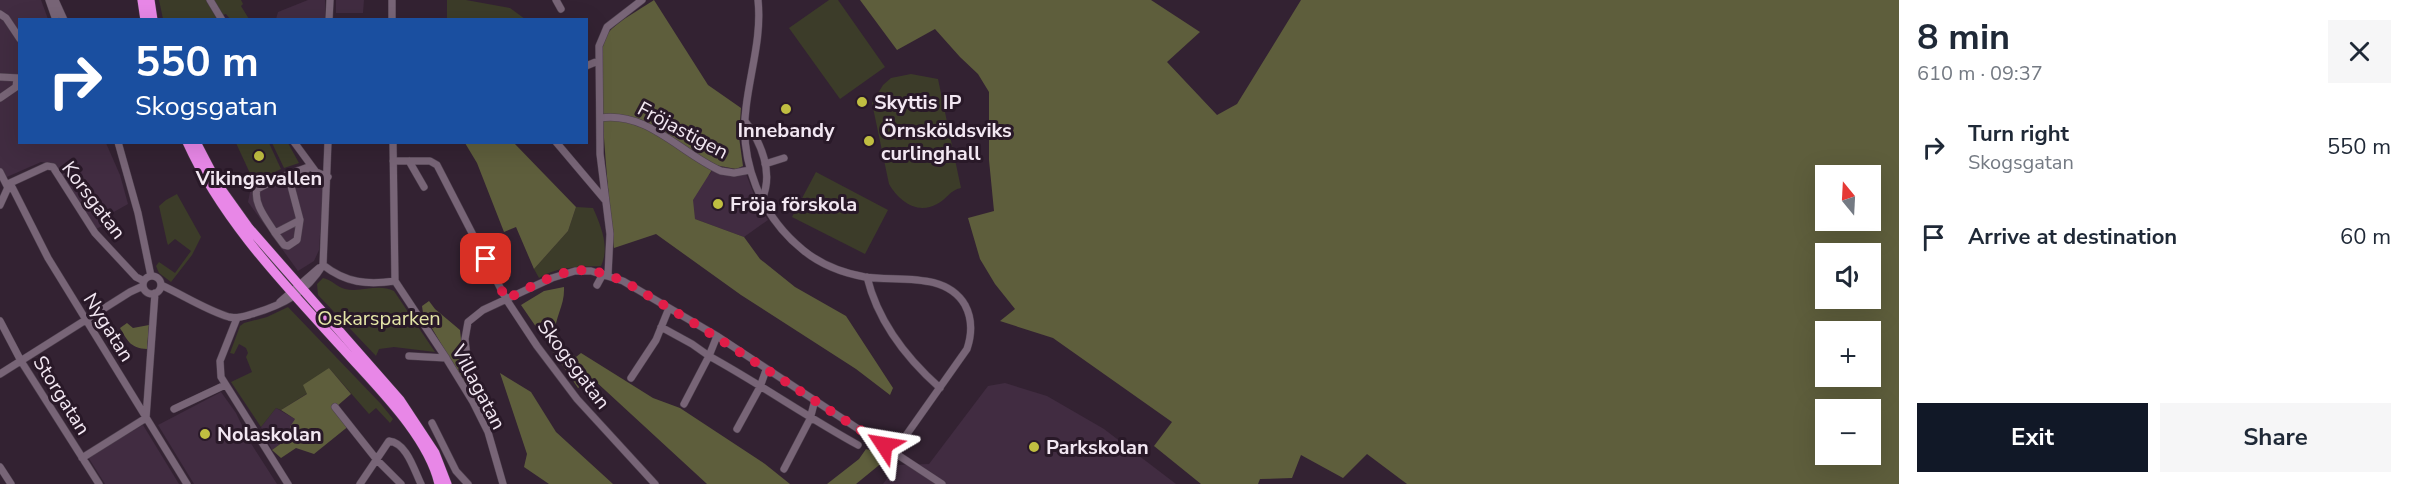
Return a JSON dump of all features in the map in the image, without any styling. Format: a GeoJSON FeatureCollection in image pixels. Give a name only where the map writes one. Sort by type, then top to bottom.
{"type":"FeatureCollection","features":[{"type":"Feature","properties":{"kind":"highway"},"geometry":{"type":"LineString","coordinates":[[142,0],[145,18]]}},
{"type":"Feature","properties":{"kind":"highway"},"geometry":{"type":"LineString","coordinates":[[150,0],[153,18]]}},
{"type":"Feature","properties":{"kind":"highway"},"geometry":{"type":"LineString","coordinates":[[188,144],[213,191],[394,405],[428,456],[439,484]]}},
{"type":"Feature","properties":{"kind":"highway"},"geometry":{"type":"LineString","coordinates":[[196,144],[245,230]]}},
{"type":"Feature","properties":{"kind":"highway"},"geometry":{"type":"LineString","coordinates":[[297,291],[400,400],[428,441],[441,465],[447,484]]}},
{"type":"Feature","properties":{"kind":"street"},"geometry":{"type":"LineString","coordinates":[[49,0],[55,18]]}},
{"type":"Feature","properties":{"kind":"street"},"geometry":{"type":"LineString","coordinates":[[55,0],[63,18]]}},
{"type":"Feature","properties":{"kind":"street"},"geometry":{"type":"LineString","coordinates":[[210,0],[221,18]]}},
{"type":"Feature","properties":{"kind":"street"},"geometry":{"type":"LineString","coordinates":[[329,18],[330,0]]}},
{"type":"Feature","properties":{"kind":"street"},"geometry":{"type":"LineString","coordinates":[[392,0],[392,18]]}},
{"type":"Feature","properties":{"kind":"street"},"geometry":{"type":"LineString","coordinates":[[556,0],[561,9]]}},
{"type":"Feature","properties":{"kind":"street"},"geometry":{"type":"LineString","coordinates":[[597,285],[605,274],[610,234],[600,154],[599,46],[605,30],[642,0]]}},
{"type":"Feature","properties":{"kind":"street"},"geometry":{"type":"LineString","coordinates":[[758,0],[757,46],[745,121],[745,150],[750,170],[762,199],[783,232],[806,252],[835,268],[867,277],[915,279],[939,284],[953,291],[963,302],[971,320],[970,341],[962,358],[895,451]]}},
{"type":"Feature","properties":{"kind":"street"},"geometry":{"type":"LineString","coordinates":[[0,14],[6,18],[18,36]]}},
{"type":"Feature","properties":{"kind":"street"},"geometry":{"type":"LineString","coordinates":[[588,65],[598,61]]}},
{"type":"Feature","properties":{"kind":"street"},"geometry":{"type":"LineString","coordinates":[[0,77],[18,78],[16,87],[0,98]]}},
{"type":"Feature","properties":{"kind":"street","name":"Fröjastigen"},"geometry":{"type":"LineString","coordinates":[[600,118],[618,116],[638,122],[721,171],[734,173],[750,170]]}},
{"type":"Feature","properties":{"kind":"street"},"geometry":{"type":"LineString","coordinates":[[745,121],[761,146],[765,164],[767,189],[762,199]]}},
{"type":"Feature","properties":{"kind":"street"},"geometry":{"type":"LineString","coordinates":[[119,144],[138,213],[151,276]]}},
{"type":"Feature","properties":{"kind":"street"},"geometry":{"type":"LineString","coordinates":[[295,144],[310,166],[318,174],[328,177]]}},
{"type":"Feature","properties":{"kind":"street"},"geometry":{"type":"LineString","coordinates":[[151,276],[157,278],[161,285],[237,318],[276,306],[316,277],[323,265],[328,144]]}},
{"type":"Feature","properties":{"kind":"street"},"geometry":{"type":"LineString","coordinates":[[323,265],[337,275],[356,283],[396,281],[393,144]]}},
{"type":"Feature","properties":{"kind":"street"},"geometry":{"type":"LineString","coordinates":[[558,144],[605,200]]}},
{"type":"Feature","properties":{"kind":"street"},"geometry":{"type":"LineString","coordinates":[[765,164],[784,159]]}},
{"type":"Feature","properties":{"kind":"street","name":"Skogsgatan"},"geometry":{"type":"LineString","coordinates":[[393,161],[430,161],[437,165],[506,299],[577,399],[655,484]]}},
{"type":"Feature","properties":{"kind":"street"},"geometry":{"type":"LineString","coordinates":[[409,161],[424,187]]}},
{"type":"Feature","properties":{"kind":"street","name":"Korsgatan"},"geometry":{"type":"LineString","coordinates":[[8,185],[47,166],[52,167],[95,233],[143,284]]}},
{"type":"Feature","properties":{"kind":"street"},"geometry":{"type":"LineString","coordinates":[[310,166],[295,178],[291,186],[300,220],[297,240],[288,246],[284,245],[258,203],[257,189],[310,166]]}},
{"type":"Feature","properties":{"kind":"street","name":"Nygatan"},"geometry":{"type":"LineString","coordinates":[[0,172],[86,321],[187,484]]}},
{"type":"Feature","properties":{"kind":"street"},"geometry":{"type":"LineString","coordinates":[[0,205],[8,185]]}},
{"type":"Feature","properties":{"kind":"street"},"geometry":{"type":"LineString","coordinates":[[275,233],[300,220]]}},
{"type":"Feature","properties":{"kind":"street"},"geometry":{"type":"LineString","coordinates":[[488,432],[467,358],[465,332],[471,318],[506,299],[569,272],[591,271],[605,274],[630,285],[717,336],[942,484]]}},
{"type":"Feature","properties":{"kind":"street"},"geometry":{"type":"LineString","coordinates":[[0,374],[86,321],[143,284],[151,276]]}},
{"type":"Feature","properties":{"kind":"street"},"geometry":{"type":"LineString","coordinates":[[867,277],[875,304],[888,329],[915,364],[940,388]]}},
{"type":"Feature","properties":{"kind":"street","name":"Villagatan"},"geometry":{"type":"LineString","coordinates":[[396,281],[446,358],[488,432],[503,484]]}},
{"type":"Feature","properties":{"kind":"street"},"geometry":{"type":"LineString","coordinates":[[143,284],[148,293],[155,294]]}},
{"type":"Feature","properties":{"kind":"street"},"geometry":{"type":"LineString","coordinates":[[82,458],[146,417],[155,294],[161,285]]}},
{"type":"Feature","properties":{"kind":"street"},"geometry":{"type":"LineString","coordinates":[[632,378],[656,340],[669,309]]}},
{"type":"Feature","properties":{"kind":"street"},"geometry":{"type":"LineString","coordinates":[[237,318],[220,361],[220,374],[288,484]]}},
{"type":"Feature","properties":{"kind":"street","name":"Storgatan"},"geometry":{"type":"LineString","coordinates":[[0,321],[21,361],[99,484]]}},
{"type":"Feature","properties":{"kind":"street"},"geometry":{"type":"LineString","coordinates":[[661,327],[807,415],[810,419],[858,445]]}},
{"type":"Feature","properties":{"kind":"street"},"geometry":{"type":"LineString","coordinates":[[684,404],[717,336]]}},
{"type":"Feature","properties":{"kind":"street"},"geometry":{"type":"LineString","coordinates":[[409,356],[446,358]]}},
{"type":"Feature","properties":{"kind":"street"},"geometry":{"type":"LineString","coordinates":[[737,429],[760,387],[766,370]]}},
{"type":"Feature","properties":{"kind":"street"},"geometry":{"type":"LineString","coordinates":[[174,409],[225,385]]}},
{"type":"Feature","properties":{"kind":"street"},"geometry":{"type":"LineString","coordinates":[[784,469],[810,419],[815,400]]}},
{"type":"Feature","properties":{"kind":"street"},"geometry":{"type":"LineString","coordinates":[[335,407],[377,460],[401,484]]}},
{"type":"Feature","properties":{"kind":"street"},"geometry":{"type":"LineString","coordinates":[[432,423],[456,471],[468,484]]}},
{"type":"Feature","properties":{"kind":"street"},"geometry":{"type":"LineString","coordinates":[[360,484],[389,441],[394,442],[406,453],[421,484]]}},
{"type":"Feature","properties":{"kind":"street"},"geometry":{"type":"LineString","coordinates":[[0,466],[11,484]]}},
{"type":"Feature","properties":{"kind":"shaded area"},"geometry":{"type":"Polygon","coordinates":[[[0,0],[41,0],[48,18],[18,18],[18,144],[106,144],[120,175],[128,204],[112,213],[106,224],[96,229],[65,179],[51,164],[41,162],[0,180],[0,0]]]}},
{"type":"Feature","properties":{"kind":"shaded area"},"geometry":{"type":"Polygon","coordinates":[[[308,0],[325,0],[325,18],[276,18],[278,12],[308,0]]]}},
{"type":"Feature","properties":{"kind":"shaded area"},"geometry":{"type":"Polygon","coordinates":[[[336,0],[364,0],[363,13],[336,13],[336,0]]]}},
{"type":"Feature","properties":{"kind":"shaded area"},"geometry":{"type":"Polygon","coordinates":[[[654,0],[708,85],[741,108],[739,137],[743,166],[736,169],[715,165],[693,200],[695,219],[744,237],[760,259],[795,287],[846,316],[893,388],[890,395],[856,369],[741,295],[656,234],[614,248],[602,103],[602,50],[610,31],[621,21],[654,0]]]}},
{"type":"Feature","properties":{"kind":"shaded area"},"geometry":{"type":"Polygon","coordinates":[[[860,0],[1151,0],[1200,32],[1167,62],[1217,115],[1237,104],[1301,0],[1899,0],[1899,484],[1407,484],[1367,454],[1343,478],[1301,455],[1292,478],[1260,479],[1258,484],[1201,484],[1154,446],[1172,422],[1053,338],[1000,321],[1015,309],[995,284],[980,259],[968,218],[994,211],[989,160],[989,92],[978,74],[935,29],[897,50],[860,0]]]}},
{"type":"Feature","properties":{"kind":"shaded area"},"geometry":{"type":"Polygon","coordinates":[[[466,144],[515,144],[576,207],[568,231],[534,269],[516,227],[504,232],[477,163],[466,144]]]}},
{"type":"Feature","properties":{"kind":"shaded area"},"geometry":{"type":"Polygon","coordinates":[[[715,165],[736,169],[743,166],[758,205],[768,220],[744,237],[695,219],[682,197],[710,174],[715,165]]]}},
{"type":"Feature","properties":{"kind":"shaded area"},"geometry":{"type":"Polygon","coordinates":[[[298,166],[315,177],[323,189],[319,250],[314,261],[298,271],[248,202],[251,187],[298,166]]]}},
{"type":"Feature","properties":{"kind":"shaded area"},"geometry":{"type":"Polygon","coordinates":[[[564,287],[555,341],[576,357],[581,353],[653,398],[680,408],[765,464],[790,484],[707,484],[593,379],[578,388],[521,305],[544,291],[564,287]]]}},
{"type":"Feature","properties":{"kind":"shaded area"},"geometry":{"type":"Polygon","coordinates":[[[429,301],[460,330],[463,357],[480,410],[423,313],[422,306],[429,301]]]}},
{"type":"Feature","properties":{"kind":"shaded area"},"geometry":{"type":"Polygon","coordinates":[[[127,323],[133,328],[149,325],[147,349],[134,346],[128,341],[120,328],[127,323]]]}},
{"type":"Feature","properties":{"kind":"shaded area"},"geometry":{"type":"Polygon","coordinates":[[[329,368],[351,394],[336,407],[350,425],[314,454],[296,448],[281,458],[272,450],[294,434],[290,427],[295,419],[281,410],[307,394],[303,385],[329,368]]]}},
{"type":"Feature","properties":{"kind":"shaded area"},"geometry":{"type":"Polygon","coordinates":[[[500,373],[531,392],[556,432],[613,484],[549,484],[524,467],[527,454],[500,373]]]}},
{"type":"Feature","properties":{"kind":"shaded area","name":"Parkskolan"},"geometry":{"type":"Polygon","coordinates":[[[1005,383],[1047,396],[1104,429],[1176,484],[883,484],[897,465],[929,464],[988,386],[1005,383]]]}},
{"type":"Feature","properties":{"kind":"shaded area","name":"Nolaskolan"},"geometry":{"type":"Polygon","coordinates":[[[221,392],[236,413],[250,442],[277,484],[194,484],[158,425],[221,392]]]}},
{"type":"Feature","properties":{"kind":"shaded area"},"geometry":{"type":"Polygon","coordinates":[[[276,408],[295,419],[294,434],[272,450],[261,427],[276,408]]]}},
{"type":"Feature","properties":{"kind":"shaded area"},"geometry":{"type":"Polygon","coordinates":[[[143,425],[179,484],[105,484],[88,457],[143,425]]]}},
{"type":"Feature","properties":{"kind":"shaded area"},"geometry":{"type":"Polygon","coordinates":[[[866,449],[889,457],[856,484],[827,484],[859,459],[866,449]]]}},
{"type":"Feature","properties":{"kind":"green space"},"geometry":{"type":"Polygon","coordinates":[[[159,0],[206,0],[216,18],[163,18],[159,0]]]}},
{"type":"Feature","properties":{"kind":"green space"},"geometry":{"type":"Polygon","coordinates":[[[214,0],[241,0],[243,4],[241,6],[248,18],[229,18],[226,14],[223,15],[214,0]]]}},
{"type":"Feature","properties":{"kind":"green space"},"geometry":{"type":"Polygon","coordinates":[[[447,0],[466,0],[510,8],[524,18],[447,18],[447,0]]]}},
{"type":"Feature","properties":{"kind":"green space"},"geometry":{"type":"Polygon","coordinates":[[[829,0],[838,0],[885,67],[840,99],[789,28],[829,0]]]}},
{"type":"Feature","properties":{"kind":"green space"},"geometry":{"type":"Polygon","coordinates":[[[911,74],[938,79],[961,188],[937,204],[922,208],[903,201],[889,184],[872,103],[883,85],[891,78],[911,74]]]}},
{"type":"Feature","properties":{"kind":"green space","name":"Vikingavallen"},"geometry":{"type":"Polygon","coordinates":[[[236,144],[269,144],[281,169],[254,182],[236,144]]]}},
{"type":"Feature","properties":{"kind":"green space"},"geometry":{"type":"Polygon","coordinates":[[[272,144],[289,144],[299,163],[284,168],[272,144]]]}},
{"type":"Feature","properties":{"kind":"green space"},"geometry":{"type":"Polygon","coordinates":[[[816,172],[888,210],[865,254],[792,217],[816,172]]]}},
{"type":"Feature","properties":{"kind":"green space"},"geometry":{"type":"Polygon","coordinates":[[[177,194],[201,237],[192,255],[171,282],[159,273],[156,266],[159,262],[175,273],[191,251],[175,239],[168,245],[167,242],[159,206],[177,194]]]}},
{"type":"Feature","properties":{"kind":"green space"},"geometry":{"type":"Polygon","coordinates":[[[576,207],[593,208],[596,215],[605,244],[601,266],[561,269],[539,278],[534,269],[568,231],[576,207]]]}},
{"type":"Feature","properties":{"kind":"green space","name":"Oskarsparken"},"geometry":{"type":"Polygon","coordinates":[[[323,278],[345,289],[382,288],[394,291],[435,352],[394,347],[379,349],[376,356],[318,295],[317,284],[323,278]]]}},
{"type":"Feature","properties":{"kind":"green space"},"geometry":{"type":"Polygon","coordinates":[[[288,307],[381,404],[393,419],[390,423],[376,408],[369,414],[329,368],[308,393],[281,410],[276,408],[261,427],[231,382],[252,372],[246,357],[248,353],[246,348],[239,344],[234,354],[230,353],[240,326],[288,307]]]}},
{"type":"Feature","properties":{"kind":"place","name":"Skyttis IP"},"geometry":{"type":"Point","coordinates":[862,102]}},
{"type":"Feature","properties":{"kind":"place","name":"Innebandy"},"geometry":{"type":"Point","coordinates":[786,109]}},
{"type":"Feature","properties":{"kind":"place","name":"Örnsköldsviks curlinghall"},"geometry":{"type":"Point","coordinates":[869,141]}},
{"type":"Feature","properties":{"kind":"place","name":"Vikingavallen"},"geometry":{"type":"Point","coordinates":[259,156]}},
{"type":"Feature","properties":{"kind":"place","name":"Fröja förskola"},"geometry":{"type":"Point","coordinates":[718,204]}},
{"type":"Feature","properties":{"kind":"place","name":"Nolaskolan"},"geometry":{"type":"Point","coordinates":[205,434]}},
{"type":"Feature","properties":{"kind":"place","name":"Parkskolan"},"geometry":{"type":"Point","coordinates":[1034,447]}},
{"type":"Feature","properties":{"kind":"route"},"geometry":{"type":"LineString","coordinates":[[486,259],[506,299],[561,274],[575,271],[591,271],[622,281],[717,336],[884,445]]}}]}
